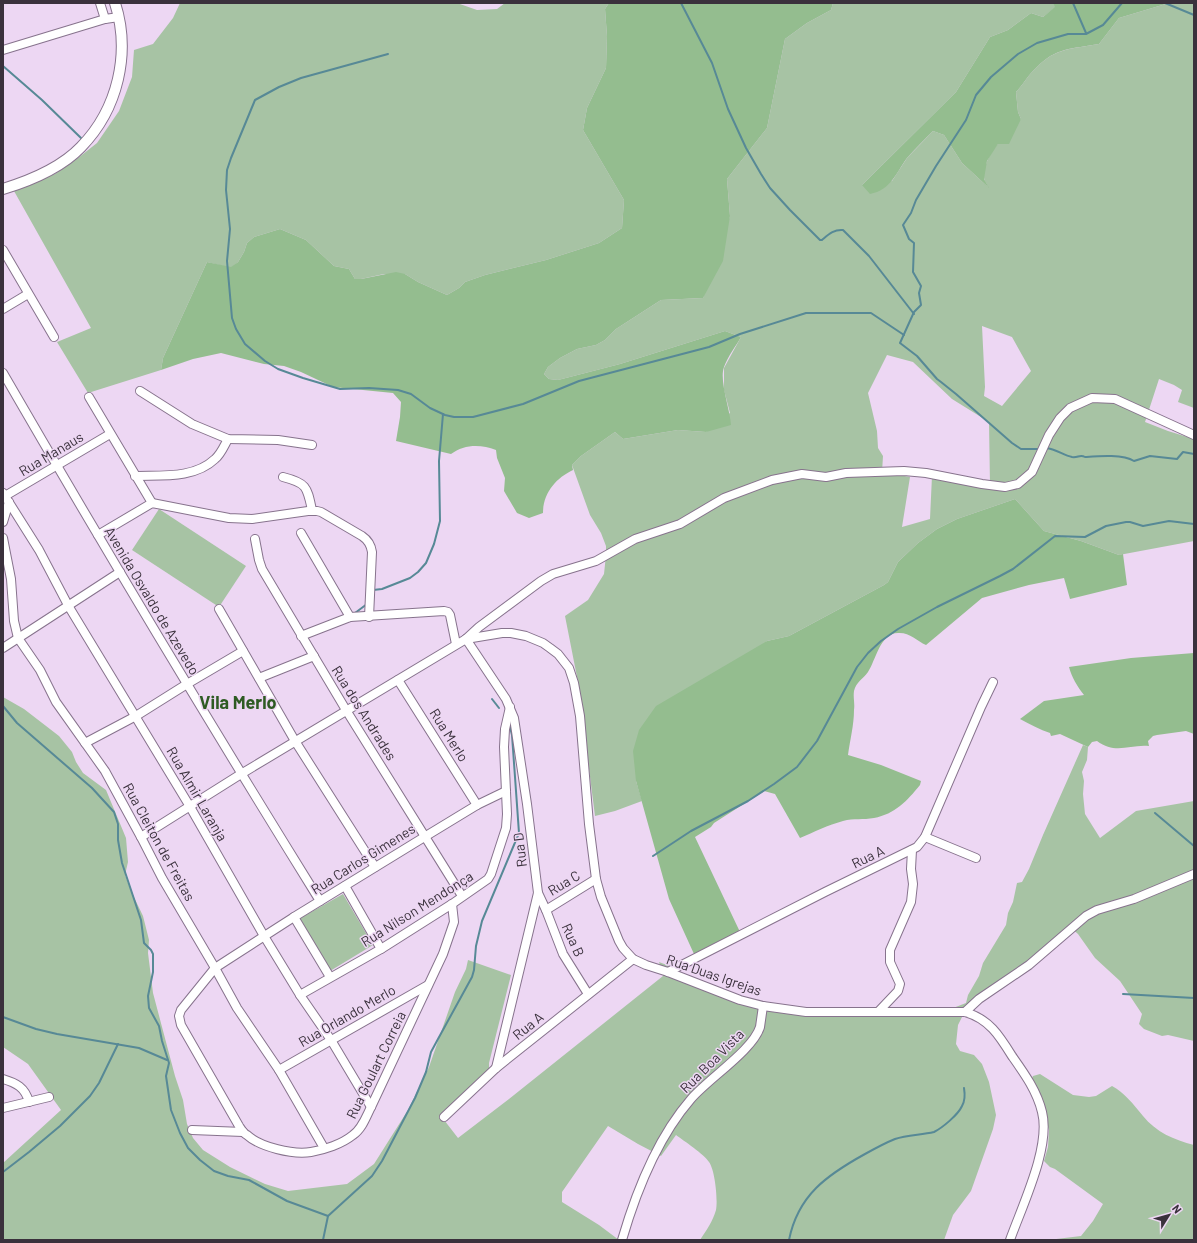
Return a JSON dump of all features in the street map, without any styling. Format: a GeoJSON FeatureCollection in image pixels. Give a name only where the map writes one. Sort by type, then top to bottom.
{"type":"FeatureCollection","features":[{"type":"Feature","properties":{"kind":"main road"},"geometry":{"type":"LineString","coordinates":[[3,189],[36,176],[70,156],[81,147],[108,108],[118,82],[122,46],[122,34],[115,3]]}},
{"type":"Feature","properties":{"kind":"street"},"geometry":{"type":"LineString","coordinates":[[100,3],[105,19]]}},
{"type":"Feature","properties":{"kind":"street"},"geometry":{"type":"LineString","coordinates":[[3,50],[105,19],[119,17]]}},
{"type":"Feature","properties":{"kind":"street"},"geometry":{"type":"LineString","coordinates":[[3,250],[54,337]]}},
{"type":"Feature","properties":{"kind":"street"},"geometry":{"type":"LineString","coordinates":[[3,310],[28,294]]}},
{"type":"Feature","properties":{"kind":"street","name":"Avenida Osvaldo de Azevedo"},"geometry":{"type":"LineString","coordinates":[[3,373],[241,774],[320,901]]}},
{"type":"Feature","properties":{"kind":"street"},"geometry":{"type":"LineString","coordinates":[[140,391],[192,424],[228,439],[278,440],[312,444]]}},
{"type":"Feature","properties":{"kind":"street"},"geometry":{"type":"LineString","coordinates":[[89,397],[152,503]]}},
{"type":"Feature","properties":{"kind":"street"},"geometry":{"type":"LineString","coordinates":[[141,837],[295,741],[466,639],[479,626],[553,574],[596,561],[635,539],[680,524],[724,498],[772,480],[802,474],[826,477],[846,473],[904,471],[926,473],[1005,487],[1018,484],[1032,472],[1049,435],[1060,418],[1070,408],[1092,398],[1115,399],[1194,435]]}},
{"type":"Feature","properties":{"kind":"street","name":"Rua Manaus"},"geometry":{"type":"LineString","coordinates":[[6,497],[110,434]]}},
{"type":"Feature","properties":{"kind":"street"},"geometry":{"type":"LineString","coordinates":[[135,476],[193,472],[215,459],[221,452],[228,439]]}},
{"type":"Feature","properties":{"kind":"street"},"geometry":{"type":"LineString","coordinates":[[283,477],[298,481],[305,486],[312,510]]}},
{"type":"Feature","properties":{"kind":"street"},"geometry":{"type":"LineString","coordinates":[[3,522],[6,497]]}},
{"type":"Feature","properties":{"kind":"street","name":"Rua Almir Laranja"},"geometry":{"type":"LineString","coordinates":[[6,497],[42,556],[69,606],[189,806],[264,936],[300,995],[331,1040],[371,1107]]}},
{"type":"Feature","properties":{"kind":"street"},"geometry":{"type":"LineString","coordinates":[[98,535],[152,503],[229,518],[252,519],[312,510],[321,512],[362,536],[369,543],[372,552],[369,617]]}},
{"type":"Feature","properties":{"kind":"street"},"geometry":{"type":"LineString","coordinates":[[300,533],[350,617]]}},
{"type":"Feature","properties":{"kind":"street","name":"Rua Cleiton de Freitas"},"geometry":{"type":"LineString","coordinates":[[3,538],[11,578],[14,621],[18,638],[40,670],[56,702],[105,771],[162,878],[237,1008],[279,1070],[324,1148]]}},
{"type":"Feature","properties":{"kind":"street","name":"Rua dos Andrades"},"geometry":{"type":"LineString","coordinates":[[255,539],[262,569],[346,710],[426,836],[462,896]]}},
{"type":"Feature","properties":{"kind":"street"},"geometry":{"type":"LineString","coordinates":[[3,648],[120,572]]}},
{"type":"Feature","properties":{"kind":"street"},"geometry":{"type":"LineString","coordinates":[[219,610],[295,741],[375,867]]}},
{"type":"Feature","properties":{"kind":"street"},"geometry":{"type":"LineString","coordinates":[[302,636],[350,617],[446,611],[450,615],[456,644]]}},
{"type":"Feature","properties":{"kind":"street","name":"Rua Duas Igrejas"},"geometry":{"type":"LineString","coordinates":[[466,639],[502,633],[526,636],[539,641],[550,648],[558,654],[569,668],[576,693],[580,716],[589,824],[596,879],[601,897],[619,941],[633,959],[740,1000],[763,1006],[806,1012],[965,1012],[980,1018],[1000,1037],[1034,1091],[1043,1113],[1041,1156],[1010,1240]]}},
{"type":"Feature","properties":{"kind":"street","name":"Rua D"},"geometry":{"type":"LineString","coordinates":[[466,639],[510,706],[514,718],[528,804],[538,893],[496,1068]]}},
{"type":"Feature","properties":{"kind":"street"},"geometry":{"type":"LineString","coordinates":[[85,743],[136,716],[243,651]]}},
{"type":"Feature","properties":{"kind":"street"},"geometry":{"type":"LineString","coordinates":[[259,678],[314,656]]}},
{"type":"Feature","properties":{"kind":"street","name":"Rua Merlo"},"geometry":{"type":"LineString","coordinates":[[398,680],[477,805]]}},
{"type":"Feature","properties":{"kind":"street","name":"Rua A"},"geometry":{"type":"LineString","coordinates":[[668,972],[825,892],[912,850],[922,843],[993,682]]}},
{"type":"Feature","properties":{"kind":"street"},"geometry":{"type":"LineString","coordinates":[[506,791],[504,747],[505,729],[510,706]]}},
{"type":"Feature","properties":{"kind":"street","name":"Rua Carlos Gimenes"},"geometry":{"type":"LineString","coordinates":[[179,1016],[181,1010],[215,968],[375,867],[477,805],[506,791]]}},
{"type":"Feature","properties":{"kind":"street","name":"Rua Nilson Mendonça"},"geometry":{"type":"LineString","coordinates":[[300,995],[381,948],[483,884],[491,874],[506,828],[506,791]]}},
{"type":"Feature","properties":{"kind":"street"},"geometry":{"type":"LineString","coordinates":[[925,837],[976,858]]}},
{"type":"Feature","properties":{"kind":"street"},"geometry":{"type":"LineString","coordinates":[[879,1011],[898,992],[900,984],[890,962],[890,950],[911,902],[913,884],[911,869],[912,850]]}},
{"type":"Feature","properties":{"kind":"street"},"geometry":{"type":"LineString","coordinates":[[965,1012],[979,999],[1029,966],[1086,916],[1097,910],[1134,899],[1194,874]]}},
{"type":"Feature","properties":{"kind":"street","name":"Rua C"},"geometry":{"type":"LineString","coordinates":[[546,910],[596,879]]}},
{"type":"Feature","properties":{"kind":"street"},"geometry":{"type":"LineString","coordinates":[[345,886],[381,948]]}},
{"type":"Feature","properties":{"kind":"street","name":"Rua B"},"geometry":{"type":"LineString","coordinates":[[538,893],[546,910],[562,954],[588,994]]}},
{"type":"Feature","properties":{"kind":"street","name":"Rua Goulart Correia"},"geometry":{"type":"LineString","coordinates":[[179,1016],[181,1025],[243,1132],[252,1139],[280,1149],[303,1153],[334,1145],[354,1135],[361,1127],[371,1107],[443,954],[453,925],[454,916],[452,904]]}},
{"type":"Feature","properties":{"kind":"street"},"geometry":{"type":"LineString","coordinates":[[294,917],[330,977]]}},
{"type":"Feature","properties":{"kind":"street","name":"Rua A"},"geometry":{"type":"LineString","coordinates":[[444,1118],[496,1068],[633,959]]}},
{"type":"Feature","properties":{"kind":"street","name":"Rua Orlando Merlo"},"geometry":{"type":"LineString","coordinates":[[279,1070],[428,985]]}},
{"type":"Feature","properties":{"kind":"street","name":"Rua Boa Vista"},"geometry":{"type":"LineString","coordinates":[[622,1240],[646,1173],[668,1131],[691,1098],[748,1046],[759,1028],[763,1006]]}},
{"type":"Feature","properties":{"kind":"street"},"geometry":{"type":"LineString","coordinates":[[3,1079],[14,1082],[22,1088],[29,1102]]}},
{"type":"Feature","properties":{"kind":"street"},"geometry":{"type":"LineString","coordinates":[[3,1108],[49,1097]]}},
{"type":"Feature","properties":{"kind":"street"},"geometry":{"type":"LineString","coordinates":[[192,1130],[243,1132]]}},
{"type":"Feature","properties":{"kind":"green space"},"geometry":{"type":"Polygon","coordinates":[[[180,3],[457,3],[477,10],[497,9],[505,3],[609,3],[605,9],[607,36],[606,68],[587,108],[583,130],[624,200],[622,228],[599,243],[546,260],[485,275],[465,282],[459,288],[447,295],[418,282],[405,274],[384,274],[355,279],[349,269],[334,266],[306,240],[280,229],[254,237],[247,243],[238,262],[231,268],[207,262],[163,358],[161,370],[88,393],[57,342],[91,328],[14,191],[55,174],[97,143],[119,111],[132,77],[134,50],[153,44],[173,18],[180,3]]]}},
{"type":"Feature","properties":{"kind":"green space"},"geometry":{"type":"Polygon","coordinates":[[[609,3],[833,3],[831,10],[807,23],[785,39],[767,128],[727,179],[730,216],[723,261],[703,298],[661,300],[616,329],[605,340],[596,345],[577,349],[560,358],[548,367],[544,374],[549,379],[558,380],[620,364],[725,331],[741,337],[724,367],[723,373],[731,425],[706,432],[678,430],[623,439],[615,432],[581,456],[572,465],[573,470],[561,477],[548,493],[545,499],[543,513],[529,518],[517,513],[504,491],[505,478],[497,458],[496,450],[473,446],[461,448],[451,454],[396,441],[401,402],[393,393],[333,387],[284,366],[264,364],[221,353],[193,359],[161,370],[163,358],[207,262],[231,267],[238,262],[247,243],[254,237],[280,229],[306,240],[334,266],[349,269],[355,279],[396,272],[405,274],[418,282],[447,295],[459,288],[465,282],[485,275],[546,260],[599,243],[622,228],[624,200],[583,130],[587,108],[606,68],[607,36],[605,9],[609,3]]]}},
{"type":"Feature","properties":{"kind":"green space"},"geometry":{"type":"Polygon","coordinates":[[[833,3],[1053,3],[1056,7],[1043,17],[1031,13],[1008,30],[990,37],[956,92],[862,185],[892,181],[907,158],[933,131],[944,135],[962,163],[988,187],[984,180],[987,161],[1002,138],[1021,119],[1018,112],[1016,92],[1030,74],[1043,61],[1058,52],[1099,44],[1119,18],[1169,3],[1194,3],[1194,408],[1178,402],[1182,390],[1159,379],[1145,422],[1194,439],[1194,541],[1119,555],[1081,541],[1044,531],[1015,499],[957,519],[937,529],[918,543],[898,562],[888,582],[884,585],[789,636],[767,641],[636,781],[642,801],[615,811],[595,816],[578,682],[565,616],[588,600],[604,574],[606,546],[601,533],[590,515],[572,465],[581,456],[615,432],[623,439],[678,430],[706,432],[730,413],[724,390],[724,368],[741,337],[725,331],[620,364],[558,380],[549,379],[544,374],[548,367],[560,358],[577,349],[596,345],[605,340],[616,329],[661,300],[703,298],[730,216],[727,179],[767,128],[785,39],[807,23],[831,10],[833,3]],[[982,326],[985,387],[984,396],[1002,406],[1031,371],[1012,337],[982,326]],[[887,355],[868,393],[877,431],[878,448],[883,456],[882,472],[910,477],[902,527],[930,519],[932,476],[990,485],[989,422],[952,399],[913,362],[887,355]]]}},
{"type":"Feature","properties":{"kind":"green space"},"geometry":{"type":"Polygon","coordinates":[[[1053,3],[1169,3],[1119,18],[1099,44],[1072,48],[1058,52],[1043,61],[1033,71],[1016,92],[1018,112],[1021,119],[1009,144],[998,144],[987,161],[984,179],[989,188],[962,163],[944,135],[933,131],[907,158],[888,185],[877,192],[870,194],[862,185],[956,92],[990,37],[1008,30],[1031,13],[1043,17],[1055,7],[1053,3]]]}},
{"type":"Feature","properties":{"kind":"green space"},"geometry":{"type":"Polygon","coordinates":[[[1015,499],[1044,531],[1081,541],[1119,555],[1123,554],[1127,585],[1070,599],[1064,578],[1029,585],[982,598],[926,645],[909,635],[902,633],[892,634],[887,637],[879,648],[868,672],[855,688],[853,721],[848,755],[881,765],[921,781],[920,785],[900,806],[888,813],[874,818],[843,821],[800,838],[775,794],[764,791],[695,837],[740,932],[694,954],[669,899],[636,781],[633,751],[639,730],[656,706],[767,641],[789,636],[884,585],[888,582],[898,562],[918,543],[937,529],[957,519],[1015,499]]]}},
{"type":"Feature","properties":{"kind":"green space"},"geometry":{"type":"Polygon","coordinates":[[[159,509],[246,566],[219,607],[132,550],[159,509]]]}},
{"type":"Feature","properties":{"kind":"green space"},"geometry":{"type":"Polygon","coordinates":[[[1194,653],[1194,734],[1186,731],[1153,736],[1148,741],[1149,746],[1117,748],[1104,745],[1097,741],[1092,742],[1088,747],[1060,734],[1051,736],[1050,733],[1020,719],[1044,701],[1084,695],[1075,682],[1069,667],[1131,658],[1194,653]]]}},
{"type":"Feature","properties":{"kind":"green space"},"geometry":{"type":"Polygon","coordinates":[[[3,697],[24,709],[59,736],[72,752],[83,773],[106,790],[126,838],[128,862],[125,875],[143,916],[149,940],[148,953],[153,993],[175,1076],[183,1100],[187,1124],[193,1138],[203,1150],[230,1167],[265,1184],[288,1191],[347,1184],[374,1164],[408,1110],[429,1067],[455,992],[466,969],[468,960],[511,975],[489,1063],[489,1071],[441,1116],[458,1138],[663,976],[659,962],[672,967],[691,983],[773,1012],[858,1017],[913,1014],[948,1010],[966,1003],[968,995],[979,976],[983,963],[1006,925],[1017,883],[1022,882],[1029,869],[1083,745],[1088,747],[1087,760],[1082,772],[1084,781],[1083,794],[1085,814],[1100,838],[1136,811],[1194,801],[1194,1041],[1168,1035],[1162,1036],[1144,1029],[1139,1024],[1142,1014],[1120,981],[1095,958],[1078,934],[1070,927],[1047,947],[966,1009],[958,1025],[956,1044],[960,1051],[974,1055],[982,1064],[989,1082],[996,1115],[993,1129],[971,1191],[953,1215],[944,1240],[700,1240],[713,1218],[717,1205],[714,1178],[709,1162],[676,1135],[661,1156],[608,1126],[562,1192],[562,1202],[599,1225],[619,1240],[3,1240],[3,1163],[61,1110],[28,1064],[3,1047],[3,697]]]}},
{"type":"Feature","properties":{"kind":"green space"},"geometry":{"type":"Polygon","coordinates":[[[343,894],[373,945],[330,971],[299,919],[343,894]]]}},
{"type":"Feature","properties":{"kind":"green space"},"geometry":{"type":"Polygon","coordinates":[[[1040,1074],[1073,1095],[1089,1097],[1096,1096],[1112,1086],[1125,1095],[1154,1127],[1179,1141],[1194,1145],[1194,1240],[1048,1240],[1081,1236],[1093,1221],[1103,1204],[1055,1169],[1050,1167],[1044,1161],[1048,1147],[1049,1130],[1032,1078],[1033,1076],[1040,1074]]]}},
{"type":"Feature","properties":{"kind":"waterway"},"geometry":{"type":"LineString","coordinates":[[681,3],[712,63],[728,109],[746,148],[770,188],[820,240],[834,231],[843,230],[869,256],[914,314]]}},
{"type":"Feature","properties":{"kind":"waterway"},"geometry":{"type":"LineString","coordinates":[[1073,3],[1086,33]]}},
{"type":"Feature","properties":{"kind":"waterway"},"geometry":{"type":"LineString","coordinates":[[1038,449],[1021,449],[1012,443],[937,379],[917,356],[900,343],[914,312],[921,305],[919,293],[921,286],[913,272],[914,243],[909,239],[903,225],[936,166],[966,120],[976,95],[991,77],[1018,54],[1037,43],[1068,34],[1086,34],[1103,25],[1122,3]]}},
{"type":"Feature","properties":{"kind":"waterway"},"geometry":{"type":"LineString","coordinates":[[1165,3],[1194,15]]}},
{"type":"Feature","properties":{"kind":"waterway"},"geometry":{"type":"LineString","coordinates":[[388,54],[301,78],[279,87],[255,100],[231,158],[227,170],[226,190],[230,229],[227,261],[232,318],[236,329],[245,344],[265,361],[278,369],[340,389],[369,388],[398,390],[411,394],[430,408],[445,415],[454,417],[473,417],[523,404],[579,381],[709,347],[740,334],[806,313],[871,313],[904,335]]}},
{"type":"Feature","properties":{"kind":"waterway"},"geometry":{"type":"LineString","coordinates":[[3,66],[42,100],[81,138]]}},
{"type":"Feature","properties":{"kind":"waterway"},"geometry":{"type":"LineString","coordinates":[[373,590],[382,589],[410,578],[418,572],[426,563],[434,544],[440,521],[439,461],[443,414]]}},
{"type":"Feature","properties":{"kind":"waterway"},"geometry":{"type":"LineString","coordinates":[[1046,448],[1072,457],[1117,456],[1134,461],[1150,456],[1177,459],[1183,452],[1194,454]]}},
{"type":"Feature","properties":{"kind":"waterway"},"geometry":{"type":"LineString","coordinates":[[653,856],[691,831],[748,801],[797,767],[817,741],[857,667],[868,653],[881,641],[898,629],[937,607],[1013,569],[1055,536],[1085,537],[1106,526],[1126,522],[1143,526],[1169,521],[1194,524]]}},
{"type":"Feature","properties":{"kind":"waterway"},"geometry":{"type":"LineString","coordinates":[[355,613],[367,604]]}},
{"type":"Feature","properties":{"kind":"waterway"},"geometry":{"type":"LineString","coordinates":[[492,699],[499,708]]}},
{"type":"Feature","properties":{"kind":"waterway"},"geometry":{"type":"LineString","coordinates":[[3,706],[17,723],[92,788],[114,812],[118,824],[118,840],[122,863],[141,920],[144,943],[153,954],[153,972],[148,996],[149,1008],[159,1026],[169,1063],[166,1076],[171,1110],[188,1148],[214,1171],[228,1176],[249,1180],[287,1201],[328,1216]]}},
{"type":"Feature","properties":{"kind":"waterway"},"geometry":{"type":"LineString","coordinates":[[323,1240],[328,1216],[372,1176],[382,1161],[415,1098],[426,1072],[431,1052],[472,977],[476,946],[482,921],[519,833],[512,735],[510,727]]}},
{"type":"Feature","properties":{"kind":"waterway"},"geometry":{"type":"LineString","coordinates":[[1155,813],[1194,846]]}},
{"type":"Feature","properties":{"kind":"waterway"},"geometry":{"type":"LineString","coordinates":[[1123,994],[1194,998]]}},
{"type":"Feature","properties":{"kind":"waterway"},"geometry":{"type":"LineString","coordinates":[[3,1017],[36,1029],[57,1034],[139,1048],[167,1060]]}},
{"type":"Feature","properties":{"kind":"waterway"},"geometry":{"type":"LineString","coordinates":[[3,1172],[60,1126],[90,1096],[99,1083],[118,1044]]}},
{"type":"Feature","properties":{"kind":"waterway"},"geometry":{"type":"LineString","coordinates":[[789,1240],[793,1224],[799,1211],[816,1188],[838,1170],[876,1148],[895,1139],[934,1132],[937,1130],[950,1121],[960,1110],[965,1095],[964,1088]]}},
{"type":"Feature","properties":{"kind":"district","name":"Vila Merlo"},"geometry":{"type":"Point","coordinates":[238,703]}}]}
